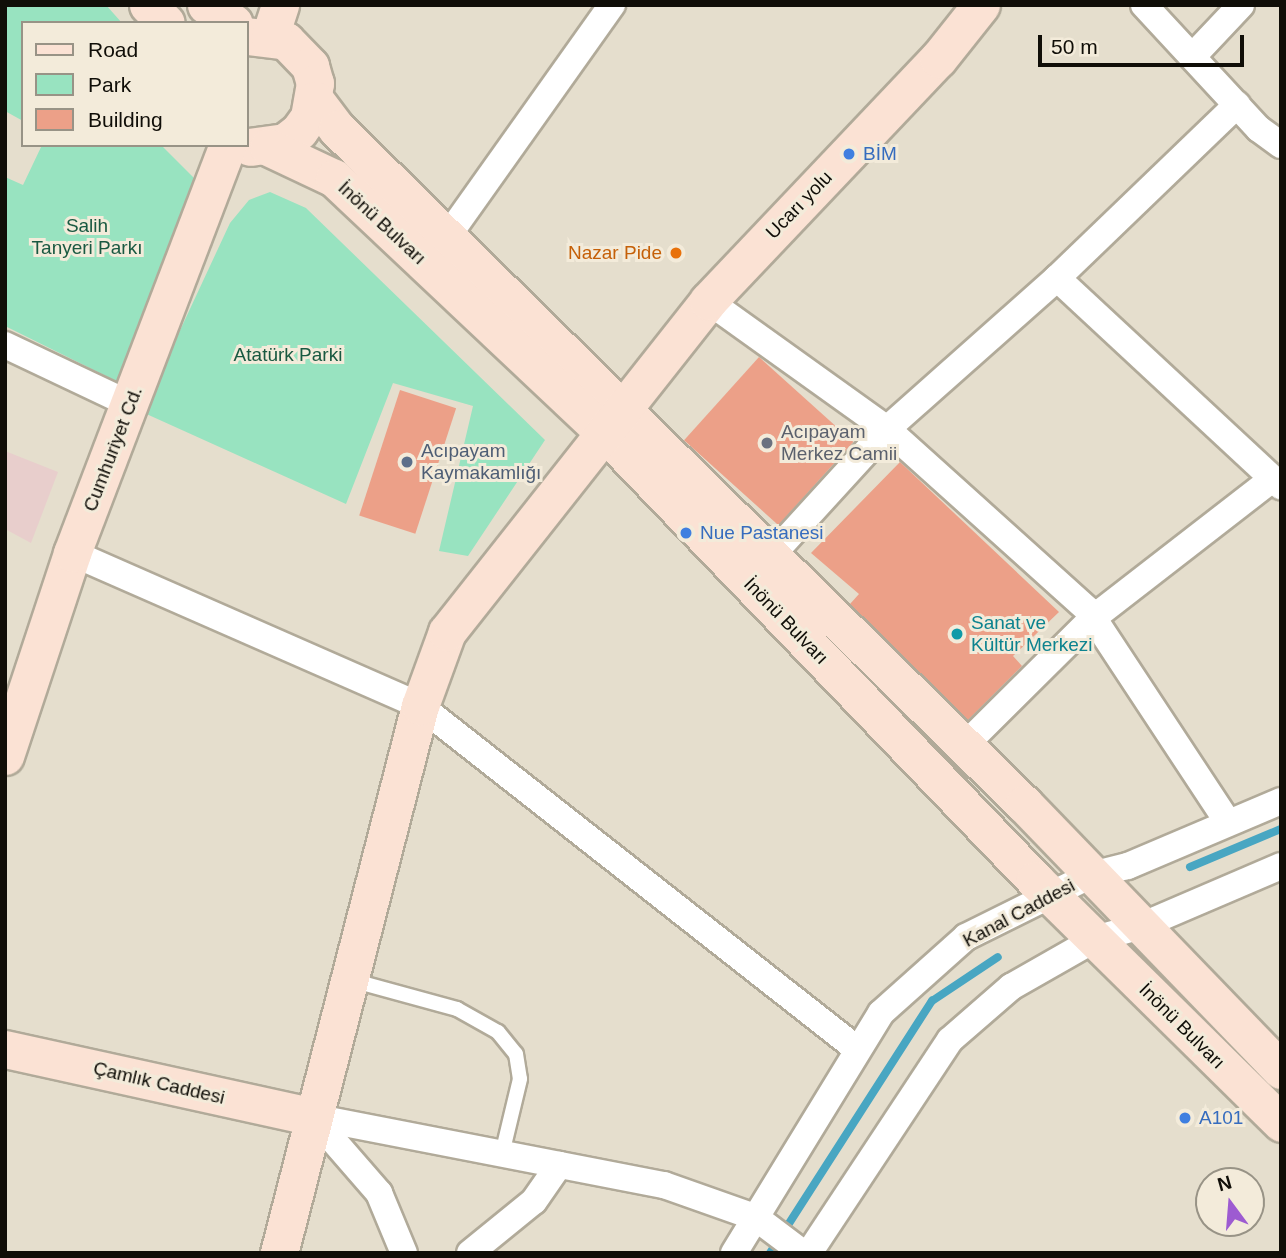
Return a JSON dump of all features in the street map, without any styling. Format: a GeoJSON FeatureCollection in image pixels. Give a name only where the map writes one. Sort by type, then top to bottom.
{"type":"FeatureCollection","features":[{"type":"Feature","properties":{"kind":"main road"},"geometry":{"type":"LineString","coordinates":[[148,5],[164,21]]}},
{"type":"Feature","properties":{"kind":"main road"},"geometry":{"type":"LineString","coordinates":[[205,5],[240,21]]}},
{"type":"Feature","properties":{"kind":"main road","name":"Ucarı yolu"},"geometry":{"type":"LineString","coordinates":[[279,1253],[420,706],[447,632],[708,301],[938,59],[981,5]]}},
{"type":"Feature","properties":{"kind":"main road"},"geometry":{"type":"LineString","coordinates":[[255,28],[286,41],[310,66],[315,100],[299,131],[256,146]]}},
{"type":"Feature","properties":{"kind":"main road","name":"İnönü Bulvarı"},"geometry":{"type":"LineString","coordinates":[[315,100],[447,237],[1051,895],[1281,1123]]}},
{"type":"Feature","properties":{"kind":"main road","name":"İnönü Bulvarı"},"geometry":{"type":"LineString","coordinates":[[256,146],[334,178],[771,556],[964,746],[1281,1070]]}},
{"type":"Feature","properties":{"kind":"main road","name":"Cumhuriyet Cd."},"geometry":{"type":"LineString","coordinates":[[5,756],[72,553],[132,405],[227,147]]}},
{"type":"Feature","properties":{"kind":"main road","name":"Çamlık Caddesi"},"geometry":{"type":"LineString","coordinates":[[5,1049],[313,1117]]}},
{"type":"Feature","properties":{"kind":"street"},"geometry":{"type":"LineString","coordinates":[[447,237],[612,5]]}},
{"type":"Feature","properties":{"kind":"street"},"geometry":{"type":"LineString","coordinates":[[1144,5],[1237,105],[1281,145]]}},
{"type":"Feature","properties":{"kind":"street"},"geometry":{"type":"LineString","coordinates":[[1193,56],[1241,5]]}},
{"type":"Feature","properties":{"kind":"street"},"geometry":{"type":"LineString","coordinates":[[771,556],[887,429],[1057,278],[1237,105]]}},
{"type":"Feature","properties":{"kind":"street"},"geometry":{"type":"LineString","coordinates":[[964,746],[1093,618],[1276,482],[1057,278]]}},
{"type":"Feature","properties":{"kind":"street"},"geometry":{"type":"LineString","coordinates":[[708,301],[887,429],[1093,618],[1228,822]]}},
{"type":"Feature","properties":{"kind":"street"},"geometry":{"type":"LineString","coordinates":[[5,345],[132,405]]}},
{"type":"Feature","properties":{"kind":"street"},"geometry":{"type":"LineString","coordinates":[[72,553],[420,706],[857,1049]]}},
{"type":"Feature","properties":{"kind":"street","name":"Kanal Caddesi"},"geometry":{"type":"LineString","coordinates":[[734,1253],[761,1224],[857,1049],[881,1013],[966,937],[1091,875],[1128,866],[1281,801]]}},
{"type":"Feature","properties":{"kind":"street"},"geometry":{"type":"LineString","coordinates":[[809,1253],[950,1040],[1012,987],[1095,939],[1141,926],[1281,866]]}},
{"type":"Feature","properties":{"kind":"street"},"geometry":{"type":"LineString","coordinates":[[313,1117],[664,1185],[761,1224],[803,1253]]}},
{"type":"Feature","properties":{"kind":"street"},"geometry":{"type":"LineString","coordinates":[[313,1117],[379,1193],[404,1253]]}},
{"type":"Feature","properties":{"kind":"street"},"geometry":{"type":"LineString","coordinates":[[470,1253],[534,1201],[559,1165]]}},
{"type":"Feature","properties":{"kind":"lane"},"geometry":{"type":"LineString","coordinates":[[351,980],[457,1009],[498,1032],[516,1054],[520,1079],[502,1154]]}},
{"type":"Feature","properties":{"kind":"shaded area"},"geometry":{"type":"Polygon","coordinates":[[[5,451],[58,472],[31,543],[5,529],[5,451]]]}},
{"type":"Feature","properties":{"kind":"green space"},"geometry":{"type":"Polygon","coordinates":[[[5,5],[106,5],[120,21],[21,21],[21,120],[5,111],[5,5]]]}},
{"type":"Feature","properties":{"kind":"green space","name":"Salih Tanyeri Parkı"},"geometry":{"type":"Polygon","coordinates":[[[41,147],[163,147],[196,180],[118,382],[5,326],[5,177],[23,185],[41,147]]]}},
{"type":"Feature","properties":{"kind":"green space","name":"Atatürk Parki"},"geometry":{"type":"Polygon","coordinates":[[[270,192],[306,208],[545,440],[468,556],[439,551],[473,406],[393,383],[346,504],[142,412],[230,223],[249,200],[270,192]]]}},
{"type":"Feature","properties":{"kind":"building","name":"Acıpayam Merkez Camii"},"geometry":{"type":"Polygon","coordinates":[[[759,357],[853,442],[778,525],[684,440],[759,357]]]}},
{"type":"Feature","properties":{"kind":"building","name":"Acıpayam Kaymakamlığı"},"geometry":{"type":"Polygon","coordinates":[[[400,390],[456,408],[415,534],[359,516],[400,390]]]}},
{"type":"Feature","properties":{"kind":"building","name":"Sanat ve Kültür Merkezi"},"geometry":{"type":"Polygon","coordinates":[[[900,462],[1059,612],[1013,656],[1022,666],[968,720],[850,604],[859,594],[811,553],[900,462]]]}},
{"type":"Feature","properties":{"kind":"waterway"},"geometry":{"type":"LineString","coordinates":[[1190,867],[1281,829]]}},
{"type":"Feature","properties":{"kind":"waterway"},"geometry":{"type":"LineString","coordinates":[[770,1253],[932,1001],[998,957]]}},
{"type":"Feature","properties":{"kind":"place","name":"BİM"},"geometry":{"type":"Point","coordinates":[849,154]}},
{"type":"Feature","properties":{"kind":"place","name":"Nazar Pide"},"geometry":{"type":"Point","coordinates":[676,253]}},
{"type":"Feature","properties":{"kind":"place","name":"Acıpayam Merkez Camii"},"geometry":{"type":"Point","coordinates":[767,443]}},
{"type":"Feature","properties":{"kind":"place","name":"Acıpayam Kaymakamlığı"},"geometry":{"type":"Point","coordinates":[407,462]}},
{"type":"Feature","properties":{"kind":"place","name":"Nue Pastanesi"},"geometry":{"type":"Point","coordinates":[686,533]}},
{"type":"Feature","properties":{"kind":"place","name":"Sanat ve Kültür Merkezi"},"geometry":{"type":"Point","coordinates":[957,634]}},
{"type":"Feature","properties":{"kind":"place","name":"A101"},"geometry":{"type":"Point","coordinates":[1185,1118]}}]}
